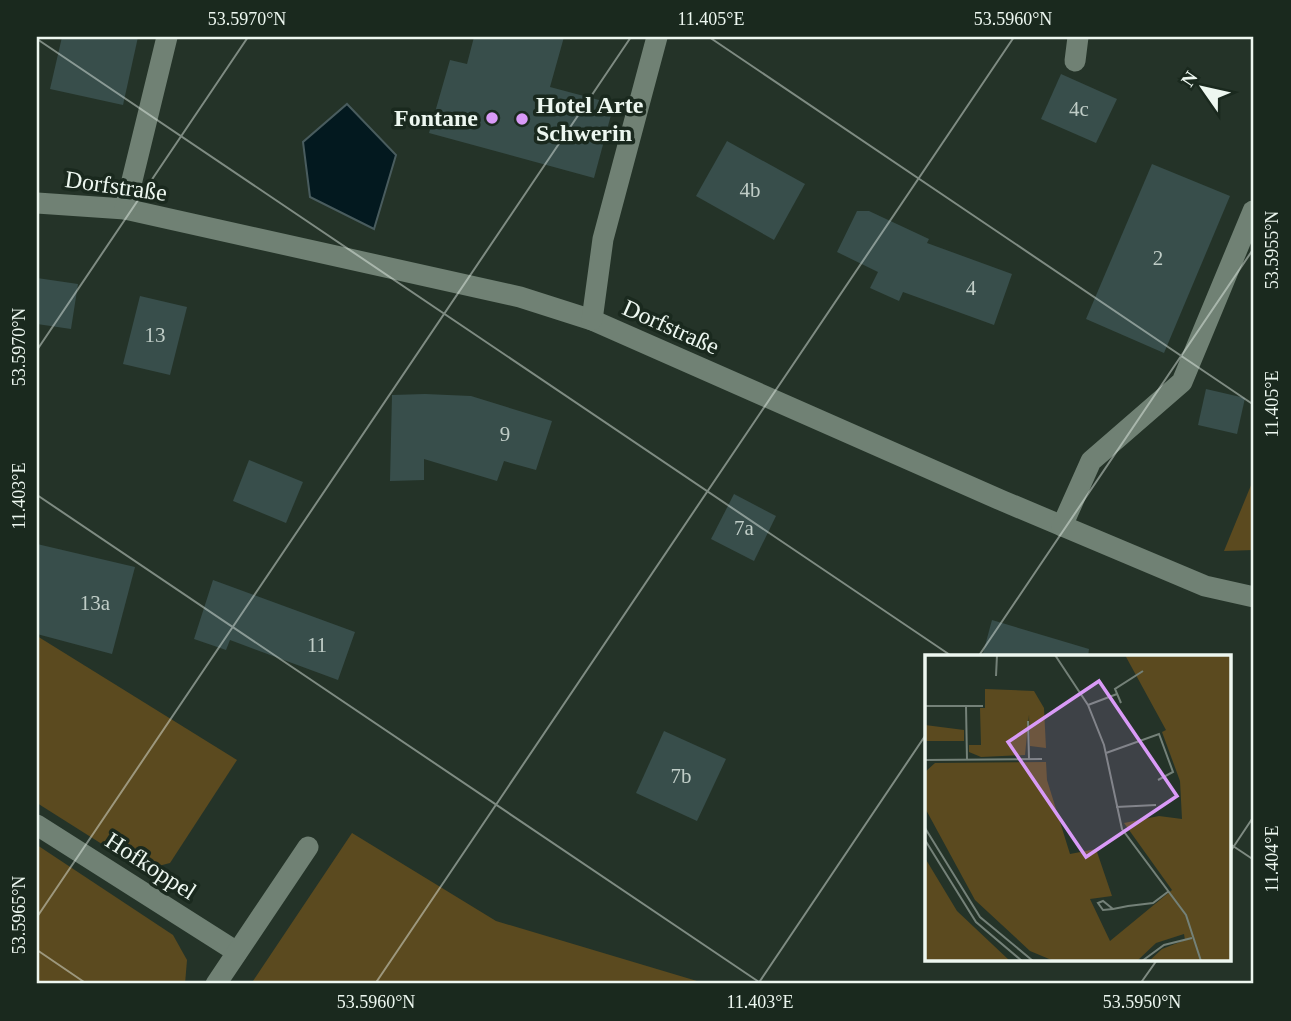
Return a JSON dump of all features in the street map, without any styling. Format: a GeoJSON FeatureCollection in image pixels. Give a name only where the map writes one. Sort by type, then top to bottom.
{"type":"FeatureCollection","features":[{"type":"Feature","properties":{"kind":"street"},"geometry":{"type":"LineString","coordinates":[[125,209],[167,37]]}},
{"type":"Feature","properties":{"kind":"street"},"geometry":{"type":"LineString","coordinates":[[592,320],[603,239],[657,37]]}},
{"type":"Feature","properties":{"kind":"street"},"geometry":{"type":"LineString","coordinates":[[1075,61],[1078,37]]}},
{"type":"Feature","properties":{"kind":"street","name":"Dorfstraße"},"geometry":{"type":"LineString","coordinates":[[37,203],[125,209],[520,297],[592,320],[1205,586],[1254,597]]}},
{"type":"Feature","properties":{"kind":"street"},"geometry":{"type":"LineString","coordinates":[[1062,526],[1091,461],[1182,382],[1253,211]]}},
{"type":"Feature","properties":{"kind":"street","name":"Hofkoppel"},"geometry":{"type":"LineString","coordinates":[[37,825],[237,952]]}},
{"type":"Feature","properties":{"kind":"street"},"geometry":{"type":"LineString","coordinates":[[216,984],[308,848]]}},
{"type":"Feature","properties":{"kind":"shaded area"},"geometry":{"type":"Polygon","coordinates":[[[1254,478],[1254,550],[1224,551],[1254,478]]]}},
{"type":"Feature","properties":{"kind":"shaded area"},"geometry":{"type":"Polygon","coordinates":[[[37,636],[237,760],[170,863],[143,870],[37,803],[37,636]]]}},
{"type":"Feature","properties":{"kind":"shaded area"},"geometry":{"type":"Polygon","coordinates":[[[352,833],[496,921],[707,984],[251,984],[352,833]]]}},
{"type":"Feature","properties":{"kind":"shaded area"},"geometry":{"type":"Polygon","coordinates":[[[37,845],[173,935],[187,960],[185,984],[37,984],[37,845]]]}},
{"type":"Feature","properties":{"kind":"water"},"geometry":{"type":"Polygon","coordinates":[[[347,104],[396,155],[374,229],[310,197],[303,142],[347,104]]]}},
{"type":"Feature","properties":{"kind":"building"},"geometry":{"type":"Polygon","coordinates":[[[62,37],[138,37],[123,105],[50,89],[62,37]]]}},
{"type":"Feature","properties":{"kind":"building","name":"Hotel Arte Schwerin"},"geometry":{"type":"Polygon","coordinates":[[[474,37],[564,37],[550,87],[614,104],[594,178],[429,133],[450,60],[467,64],[474,37]]]}},
{"type":"Feature","properties":{"kind":"building"},"geometry":{"type":"Polygon","coordinates":[[[1061,74],[1117,99],[1096,143],[1041,119],[1061,74]]]}},
{"type":"Feature","properties":{"kind":"building"},"geometry":{"type":"Polygon","coordinates":[[[727,141],[805,184],[774,240],[696,196],[727,141]]]}},
{"type":"Feature","properties":{"kind":"building"},"geometry":{"type":"Polygon","coordinates":[[[1152,164],[1230,196],[1164,353],[1086,319],[1152,164]]]}},
{"type":"Feature","properties":{"kind":"building"},"geometry":{"type":"Polygon","coordinates":[[[857,211],[869,211],[929,239],[927,243],[1012,274],[994,325],[903,292],[899,301],[870,288],[878,272],[837,252],[857,211]]]}},
{"type":"Feature","properties":{"kind":"building"},"geometry":{"type":"Polygon","coordinates":[[[37,278],[78,284],[71,329],[37,324],[37,278]]]}},
{"type":"Feature","properties":{"kind":"building"},"geometry":{"type":"Polygon","coordinates":[[[140,296],[187,307],[170,375],[123,364],[140,296]]]}},
{"type":"Feature","properties":{"kind":"building"},"geometry":{"type":"Polygon","coordinates":[[[1206,389],[1245,398],[1237,434],[1198,425],[1206,389]]]}},
{"type":"Feature","properties":{"kind":"building"},"geometry":{"type":"Polygon","coordinates":[[[392,395],[471,396],[552,421],[536,470],[504,461],[497,481],[424,459],[424,480],[390,481],[392,395]]]}},
{"type":"Feature","properties":{"kind":"building"},"geometry":{"type":"Polygon","coordinates":[[[249,460],[303,482],[286,523],[233,501],[249,460]]]}},
{"type":"Feature","properties":{"kind":"building"},"geometry":{"type":"Polygon","coordinates":[[[734,494],[776,516],[754,561],[711,539],[734,494]]]}},
{"type":"Feature","properties":{"kind":"building"},"geometry":{"type":"Polygon","coordinates":[[[37,544],[135,567],[112,654],[37,634],[37,544]]]}},
{"type":"Feature","properties":{"kind":"building"},"geometry":{"type":"Polygon","coordinates":[[[213,580],[355,632],[338,680],[230,640],[226,650],[194,639],[213,580]]]}},
{"type":"Feature","properties":{"kind":"building"},"geometry":{"type":"Polygon","coordinates":[[[992,620],[1089,649],[1088,655],[983,655],[992,620]]]}},
{"type":"Feature","properties":{"kind":"building"},"geometry":{"type":"Polygon","coordinates":[[[664,731],[726,759],[697,821],[636,793],[664,731]]]}},
{"type":"Feature","properties":{"kind":"place","name":"Fontane"},"geometry":{"type":"Point","coordinates":[492,118]}},
{"type":"Feature","properties":{"kind":"place","name":"Hotel Arte Schwerin"},"geometry":{"type":"Point","coordinates":[522,119]}}]}
